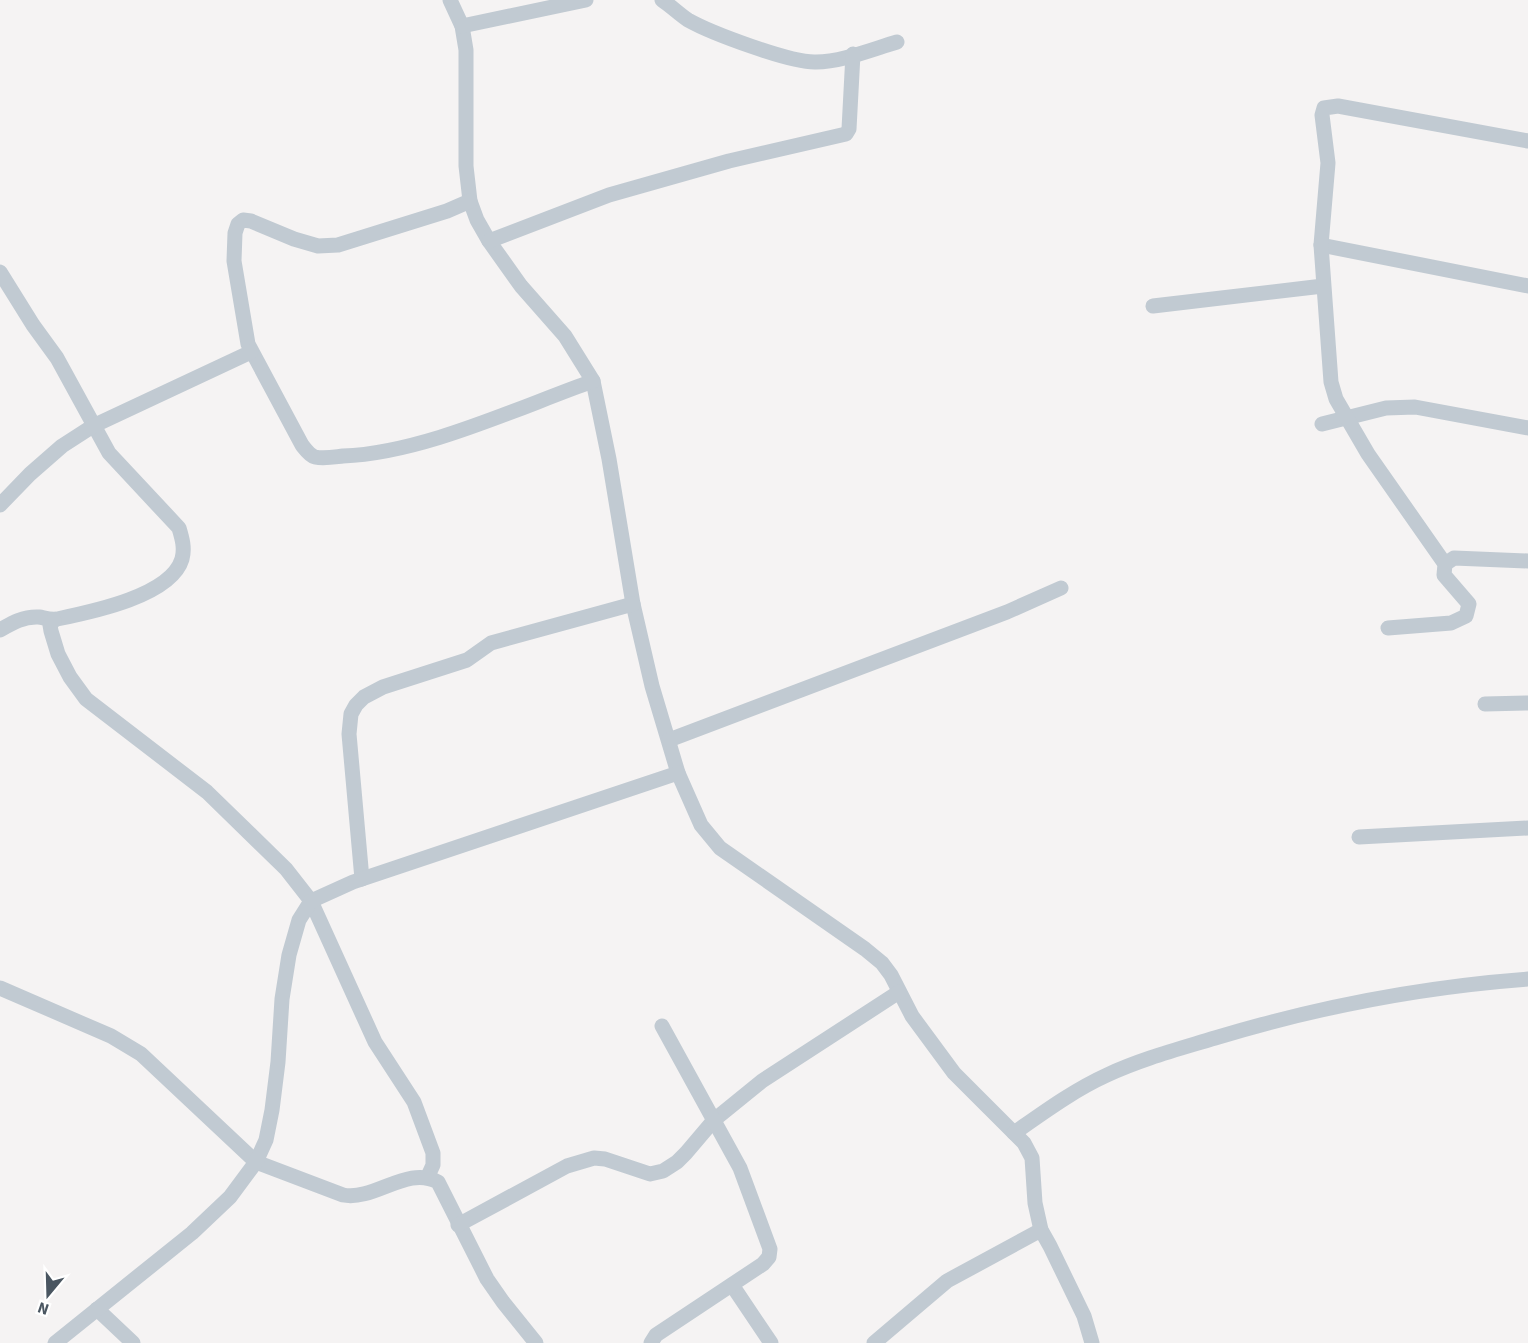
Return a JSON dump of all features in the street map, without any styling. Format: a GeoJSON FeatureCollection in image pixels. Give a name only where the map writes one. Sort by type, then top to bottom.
{"type":"FeatureCollection","features":[{"type":"Feature","properties":{"kind":"street"},"geometry":{"type":"LineString","coordinates":[[450,0],[462,26],[466,50],[466,166],[470,201],[477,220],[489,241],[521,286],[565,336],[593,381],[609,459],[633,603],[652,686],[678,773],[701,825],[720,848],[882,963],[912,1016],[954,1073],[1024,1143],[1032,1158],[1035,1203],[1041,1230],[1084,1316],[1092,1343]]}},
{"type":"Feature","properties":{"kind":"street"},"geometry":{"type":"LineString","coordinates":[[462,26],[586,0]]}},
{"type":"Feature","properties":{"kind":"street"},"geometry":{"type":"LineString","coordinates":[[662,0],[688,19],[717,33],[796,59],[815,62],[897,42]]}},
{"type":"Feature","properties":{"kind":"street"},"geometry":{"type":"LineString","coordinates":[[489,241],[609,195],[729,160],[846,134],[849,129],[853,54]]}},
{"type":"Feature","properties":{"kind":"street"},"geometry":{"type":"LineString","coordinates":[[1446,564],[1389,485],[1336,399],[1331,382],[1321,245],[1328,163],[1322,115],[1324,108],[1338,106],[1528,141]]}},
{"type":"Feature","properties":{"kind":"street"},"geometry":{"type":"LineString","coordinates":[[470,201],[447,211],[338,245],[318,246],[251,222],[243,220],[238,224],[235,233],[234,261],[251,352],[302,445],[309,454],[316,457],[361,455],[417,443],[471,426],[593,381]]}},
{"type":"Feature","properties":{"kind":"street"},"geometry":{"type":"LineString","coordinates":[[1321,245],[1528,286]]}},
{"type":"Feature","properties":{"kind":"street"},"geometry":{"type":"LineString","coordinates":[[0,272],[57,358],[109,453],[179,528],[184,544],[182,559],[176,572],[151,591],[129,600],[54,620],[36,617],[17,620],[0,630]]}},
{"type":"Feature","properties":{"kind":"street"},"geometry":{"type":"LineString","coordinates":[[1153,306],[1323,286]]}},
{"type":"Feature","properties":{"kind":"street"},"geometry":{"type":"LineString","coordinates":[[0,505],[62,446],[93,426],[251,352]]}},
{"type":"Feature","properties":{"kind":"street"},"geometry":{"type":"LineString","coordinates":[[1322,424],[1386,408],[1415,407],[1528,428]]}},
{"type":"Feature","properties":{"kind":"street"},"geometry":{"type":"LineString","coordinates":[[1388,628],[1451,623],[1466,616],[1469,604],[1444,575],[1446,564],[1454,558],[1528,561]]}},
{"type":"Feature","properties":{"kind":"street"},"geometry":{"type":"LineString","coordinates":[[669,741],[1007,612],[1061,588]]}},
{"type":"Feature","properties":{"kind":"street"},"geometry":{"type":"LineString","coordinates":[[362,879],[349,734],[351,714],[364,697],[383,687],[467,660],[490,643],[633,603]]}},
{"type":"Feature","properties":{"kind":"street"},"geometry":{"type":"LineString","coordinates":[[54,620],[50,625],[58,654],[70,677],[86,699],[207,792],[286,869],[311,901],[375,1042],[414,1102],[433,1153],[433,1165],[428,1176]]}},
{"type":"Feature","properties":{"kind":"street"},"geometry":{"type":"LineString","coordinates":[[1485,704],[1528,703]]}},
{"type":"Feature","properties":{"kind":"street"},"geometry":{"type":"LineString","coordinates":[[55,1343],[200,1226],[230,1197],[256,1162],[266,1140],[272,1110],[282,999],[289,955],[299,920],[311,901],[328,891],[362,879],[678,773]]}},
{"type":"Feature","properties":{"kind":"street"},"geometry":{"type":"LineString","coordinates":[[1359,837],[1528,828]]}},
{"type":"Feature","properties":{"kind":"street"},"geometry":{"type":"LineString","coordinates":[[1014,1133],[1069,1096],[1108,1075],[1195,1044],[1276,1020],[1368,1000],[1528,979]]}},
{"type":"Feature","properties":{"kind":"street"},"geometry":{"type":"LineString","coordinates":[[0,988],[111,1036],[141,1054],[256,1162],[352,1197],[417,1176],[428,1176],[438,1182],[458,1225],[492,1287],[536,1343]]}},
{"type":"Feature","properties":{"kind":"street"},"geometry":{"type":"LineString","coordinates":[[458,1225],[567,1166],[581,1161],[594,1158],[605,1159],[650,1174],[663,1171],[681,1158],[714,1120],[762,1081],[899,992]]}},
{"type":"Feature","properties":{"kind":"street"},"geometry":{"type":"LineString","coordinates":[[651,1343],[656,1335],[763,1264],[769,1257],[770,1249],[740,1168],[662,1026]]}},
{"type":"Feature","properties":{"kind":"street"},"geometry":{"type":"LineString","coordinates":[[874,1343],[947,1281],[1041,1230]]}},
{"type":"Feature","properties":{"kind":"street"},"geometry":{"type":"LineString","coordinates":[[732,1285],[771,1343]]}},
{"type":"Feature","properties":{"kind":"street"},"geometry":{"type":"LineString","coordinates":[[97,1309],[133,1343]]}}]}
